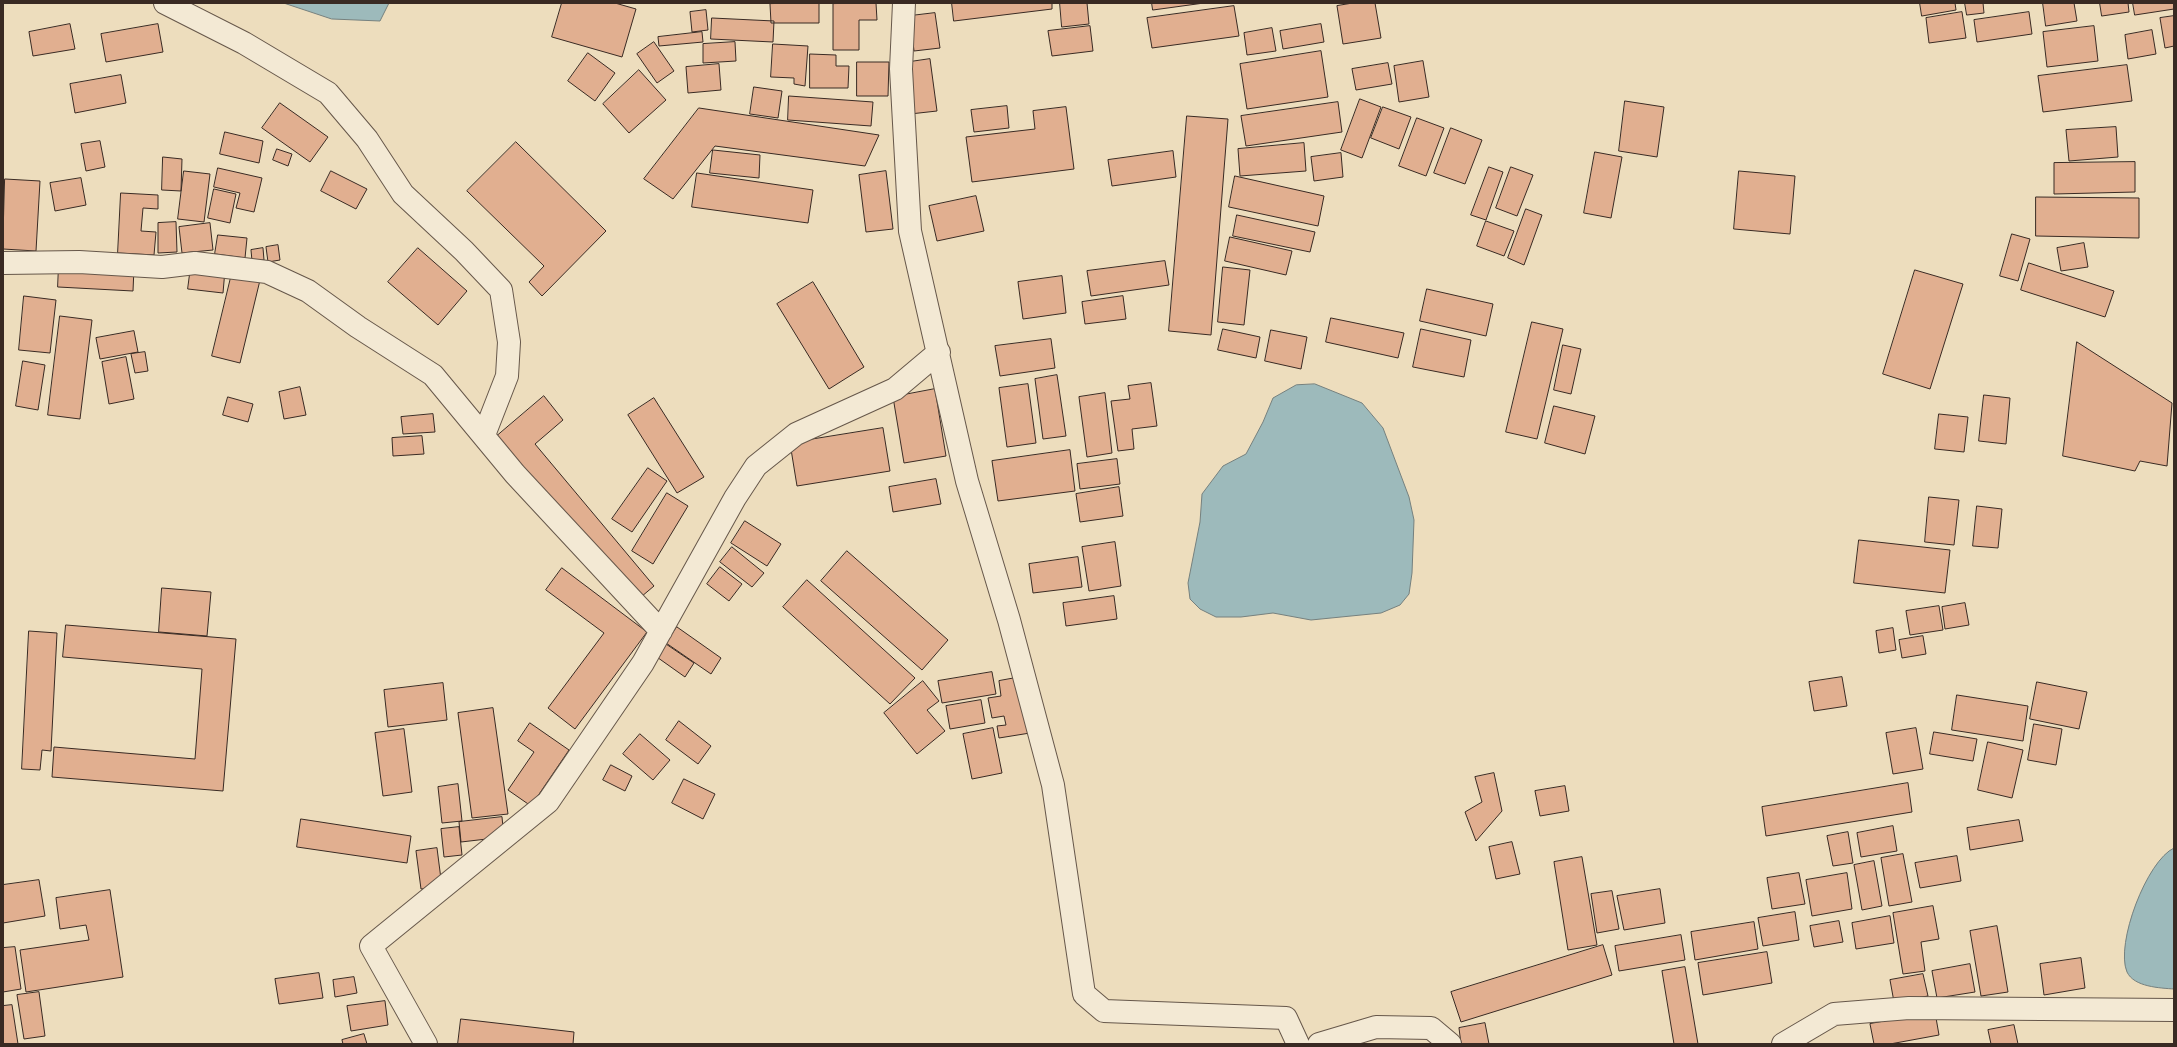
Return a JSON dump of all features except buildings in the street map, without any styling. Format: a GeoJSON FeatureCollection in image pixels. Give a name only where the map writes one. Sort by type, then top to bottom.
{"type":"FeatureCollection","features":[{"type":"Feature","properties":{"kind":"street"},"geometry":{"type":"LineString","coordinates":[[165,3],[244,43],[328,93],[367,139],[403,194],[464,251],[501,290],[509,342],[507,376],[484,435]]}},
{"type":"Feature","properties":{"kind":"street"},"geometry":{"type":"LineString","coordinates":[[904,3],[901,69],[910,231],[939,352],[967,481],[1010,620],[1053,785],[1084,994],[1104,1011],[1286,1018],[1298,1044]]}},
{"type":"Feature","properties":{"kind":"street"},"geometry":{"type":"LineString","coordinates":[[3,263],[79,262],[162,267],[195,263],[267,272],[308,291],[358,327],[433,375],[515,474],[661,631]]}},
{"type":"Feature","properties":{"kind":"street"},"geometry":{"type":"LineString","coordinates":[[426,1044],[371,946],[548,802],[642,663],[735,498],[756,466],[796,434],[895,389],[939,352]]}},
{"type":"Feature","properties":{"kind":"street"},"geometry":{"type":"LineString","coordinates":[[1783,1044],[1834,1014],[1910,1008],[2174,1010]]}},
{"type":"Feature","properties":{"kind":"street"},"geometry":{"type":"LineString","coordinates":[[1319,1044],[1376,1027],[1431,1028],[1450,1044]]}},
{"type":"Feature","properties":{"kind":"water"},"geometry":{"type":"Polygon","coordinates":[[[284,3],[389,3],[380,21],[332,19],[284,3]]]}},
{"type":"Feature","properties":{"kind":"water"},"geometry":{"type":"Polygon","coordinates":[[[1315,384],[1362,403],[1383,428],[1409,497],[1414,520],[1412,573],[1409,594],[1400,605],[1381,613],[1311,620],[1273,613],[1241,617],[1216,617],[1200,609],[1190,599],[1188,583],[1200,522],[1202,494],[1223,466],[1246,454],[1263,422],[1273,398],[1296,385],[1315,384]]]}},
{"type":"Feature","properties":{"kind":"water"},"geometry":{"type":"Polygon","coordinates":[[[2174,848],[2174,989],[2148,986],[2135,981],[2127,972],[2124,959],[2125,942],[2129,924],[2144,885],[2154,868],[2164,856],[2174,848]]]}}]}
